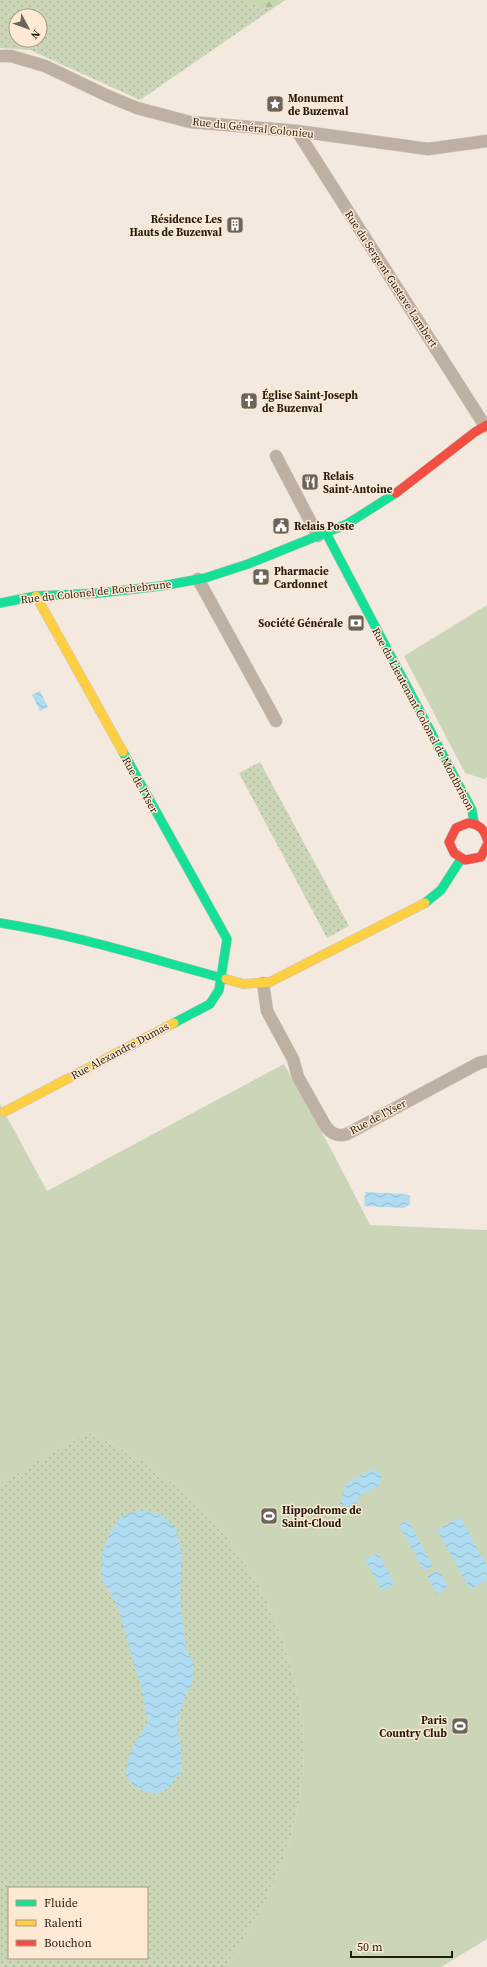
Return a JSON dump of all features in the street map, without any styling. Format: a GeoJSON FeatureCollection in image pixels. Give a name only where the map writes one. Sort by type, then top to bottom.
{"type":"FeatureCollection","features":[{"type":"Feature","properties":{"kind":"street","name":"Rue du Général Colonieu"},"geometry":{"type":"LineString","coordinates":[[0,56],[28,60],[45,66],[137,108],[190,122],[296,131],[428,149],[487,141]]}},
{"type":"Feature","properties":{"kind":"street","name":"Rue du Sergent Gustave Lambert"},"geometry":{"type":"LineString","coordinates":[[296,131],[486,425]]}},
{"type":"Feature","properties":{"kind":"street","name":"Rue du Colonel de Rochebrune"},"geometry":{"type":"LineString","coordinates":[[0,603],[36,596],[100,593],[161,586],[198,579],[248,564],[347,524],[404,488],[486,425]]}},
{"type":"Feature","properties":{"kind":"street"},"geometry":{"type":"LineString","coordinates":[[276,456],[322,535]]}},
{"type":"Feature","properties":{"kind":"street","name":"Rue du Lieutenant Colonel de Montbrison"},"geometry":{"type":"LineString","coordinates":[[322,535],[369,615],[481,825]]}},
{"type":"Feature","properties":{"kind":"street"},"geometry":{"type":"LineString","coordinates":[[198,579],[276,721]]}},
{"type":"Feature","properties":{"kind":"street","name":"Rue de l'Yser"},"geometry":{"type":"LineString","coordinates":[[36,596],[227,939],[221,978]]}},
{"type":"Feature","properties":{"kind":"street"},"geometry":{"type":"LineString","coordinates":[[460,825],[481,825],[487,847],[481,857],[475,860],[460,860],[451,849],[450,835],[460,825]]}},
{"type":"Feature","properties":{"kind":"street"},"geometry":{"type":"LineString","coordinates":[[0,923],[38,929],[96,942],[243,984],[262,983],[291,973],[423,904],[441,890],[460,860]]}},
{"type":"Feature","properties":{"kind":"street","name":"Rue Alexandre Dumas"},"geometry":{"type":"LineString","coordinates":[[4,1112],[210,1004],[218,990],[221,978]]}},
{"type":"Feature","properties":{"kind":"street","name":"Rue de l'Yser"},"geometry":{"type":"LineString","coordinates":[[262,983],[268,1011],[293,1059],[298,1077],[326,1127],[331,1132],[340,1136],[347,1134],[479,1063],[487,1061]]}},
{"type":"Feature","properties":{"kind":"green space"},"geometry":{"type":"Polygon","coordinates":[[[0,0],[285,0],[140,100],[30,50],[0,48],[0,0]]]}},
{"type":"Feature","properties":{"kind":"green space"},"geometry":{"type":"Polygon","coordinates":[[[247,0],[285,0],[273,8],[251,4],[247,0]]]}},
{"type":"Feature","properties":{"kind":"green space"},"geometry":{"type":"Polygon","coordinates":[[[487,605],[487,777],[484,779],[465,773],[404,656],[487,605]]]}},
{"type":"Feature","properties":{"kind":"green space"},"geometry":{"type":"Polygon","coordinates":[[[260,762],[349,926],[327,938],[239,773],[260,762]]]}},
{"type":"Feature","properties":{"kind":"green space","name":"Hippodrome de Saint-Cloud"},"geometry":{"type":"Polygon","coordinates":[[[284,1064],[332,1151],[370,1225],[487,1230],[487,1939],[441,1967],[225,1967],[242,1942],[271,1889],[292,1833],[299,1803],[303,1773],[304,1743],[302,1721],[294,1679],[275,1620],[258,1585],[238,1552],[214,1522],[187,1495],[157,1471],[124,1450],[88,1432],[0,1483],[0,1104],[47,1191],[284,1064]]]}},
{"type":"Feature","properties":{"kind":"green space"},"geometry":{"type":"Polygon","coordinates":[[[88,1432],[124,1450],[157,1471],[187,1495],[214,1522],[238,1552],[258,1585],[275,1620],[288,1658],[299,1700],[304,1743],[303,1773],[299,1803],[292,1833],[271,1889],[242,1942],[225,1967],[0,1967],[0,1483],[88,1432]]]}},
{"type":"Feature","properties":{"kind":"water"},"geometry":{"type":"Polygon","coordinates":[[[40,691],[48,707],[40,711],[32,695],[40,691]]]}},
{"type":"Feature","properties":{"kind":"water"},"geometry":{"type":"Polygon","coordinates":[[[365,1192],[405,1194],[410,1196],[410,1204],[404,1208],[364,1206],[365,1192]]]}},
{"type":"Feature","properties":{"kind":"water"},"geometry":{"type":"Polygon","coordinates":[[[373,1469],[379,1472],[382,1477],[379,1485],[358,1497],[355,1508],[340,1504],[346,1483],[373,1469]]]}},
{"type":"Feature","properties":{"kind":"water"},"geometry":{"type":"Polygon","coordinates":[[[135,1511],[148,1511],[164,1516],[176,1529],[182,1553],[180,1594],[186,1649],[194,1663],[193,1680],[183,1701],[177,1726],[181,1747],[182,1771],[169,1787],[156,1794],[136,1788],[126,1776],[126,1769],[130,1755],[148,1723],[142,1691],[118,1607],[102,1578],[102,1554],[110,1533],[121,1517],[135,1511]]]}},
{"type":"Feature","properties":{"kind":"water"},"geometry":{"type":"Polygon","coordinates":[[[460,1517],[487,1566],[487,1580],[470,1589],[437,1530],[460,1517]]]}},
{"type":"Feature","properties":{"kind":"water"},"geometry":{"type":"Polygon","coordinates":[[[408,1520],[433,1566],[424,1571],[399,1525],[408,1520]]]}},
{"type":"Feature","properties":{"kind":"water"},"geometry":{"type":"Polygon","coordinates":[[[378,1553],[395,1584],[382,1591],[365,1560],[378,1553]]]}},
{"type":"Feature","properties":{"kind":"water"},"geometry":{"type":"Polygon","coordinates":[[[438,1570],[448,1587],[437,1594],[427,1576],[438,1570]]]}},
{"type":"Feature","properties":{"kind":"traffic: fast"},"geometry":{"type":"LineString","coordinates":[[0,603],[36,596],[100,593],[161,586],[205,578],[248,564],[347,524],[396,493]]}},
{"type":"Feature","properties":{"kind":"traffic: fast"},"geometry":{"type":"LineString","coordinates":[[326,533],[472,810],[474,823]]}},
{"type":"Feature","properties":{"kind":"traffic: fast"},"geometry":{"type":"LineString","coordinates":[[123,752],[227,939],[219,990],[210,1004],[174,1023]]}},
{"type":"Feature","properties":{"kind":"traffic: fast"},"geometry":{"type":"LineString","coordinates":[[425,903],[441,890],[461,859]]}},
{"type":"Feature","properties":{"kind":"traffic: fast"},"geometry":{"type":"LineString","coordinates":[[0,923],[86,941],[226,979]]}},
{"type":"Feature","properties":{"kind":"traffic: slow"},"geometry":{"type":"LineString","coordinates":[[36,596],[123,752]]}},
{"type":"Feature","properties":{"kind":"traffic: slow"},"geometry":{"type":"LineString","coordinates":[[226,979],[243,984],[270,982],[425,903]]}},
{"type":"Feature","properties":{"kind":"traffic: slow"},"geometry":{"type":"LineString","coordinates":[[4,1112],[174,1023]]}},
{"type":"Feature","properties":{"kind":"traffic: jam"},"geometry":{"type":"LineString","coordinates":[[396,493],[475,432],[487,425]]}},
{"type":"Feature","properties":{"kind":"traffic: jam"},"geometry":{"type":"LineString","coordinates":[[487,839],[484,832],[480,828],[468,823],[456,828],[449,842],[454,853],[465,860],[481,857],[487,845]]}},
{"type":"Feature","properties":{"kind":"place","name":"Monument de Buzenval"},"geometry":{"type":"Point","coordinates":[275,104]}},
{"type":"Feature","properties":{"kind":"place","name":"Résidence Les Hauts de Buzenval"},"geometry":{"type":"Point","coordinates":[235,225]}},
{"type":"Feature","properties":{"kind":"place","name":"Église Saint-Joseph de Buzenval"},"geometry":{"type":"Point","coordinates":[249,401]}},
{"type":"Feature","properties":{"kind":"place","name":"Relais Saint-Antoine"},"geometry":{"type":"Point","coordinates":[310,482]}},
{"type":"Feature","properties":{"kind":"place","name":"Relais Poste"},"geometry":{"type":"Point","coordinates":[281,526]}},
{"type":"Feature","properties":{"kind":"place","name":"Pharmacie Cardonnet"},"geometry":{"type":"Point","coordinates":[261,577]}},
{"type":"Feature","properties":{"kind":"place","name":"Société Générale"},"geometry":{"type":"Point","coordinates":[356,623]}},
{"type":"Feature","properties":{"kind":"place","name":"Hippodrome de Saint-Cloud"},"geometry":{"type":"Point","coordinates":[269,1516]}},
{"type":"Feature","properties":{"kind":"place","name":"Paris Country Club"},"geometry":{"type":"Point","coordinates":[460,1726]}}]}
